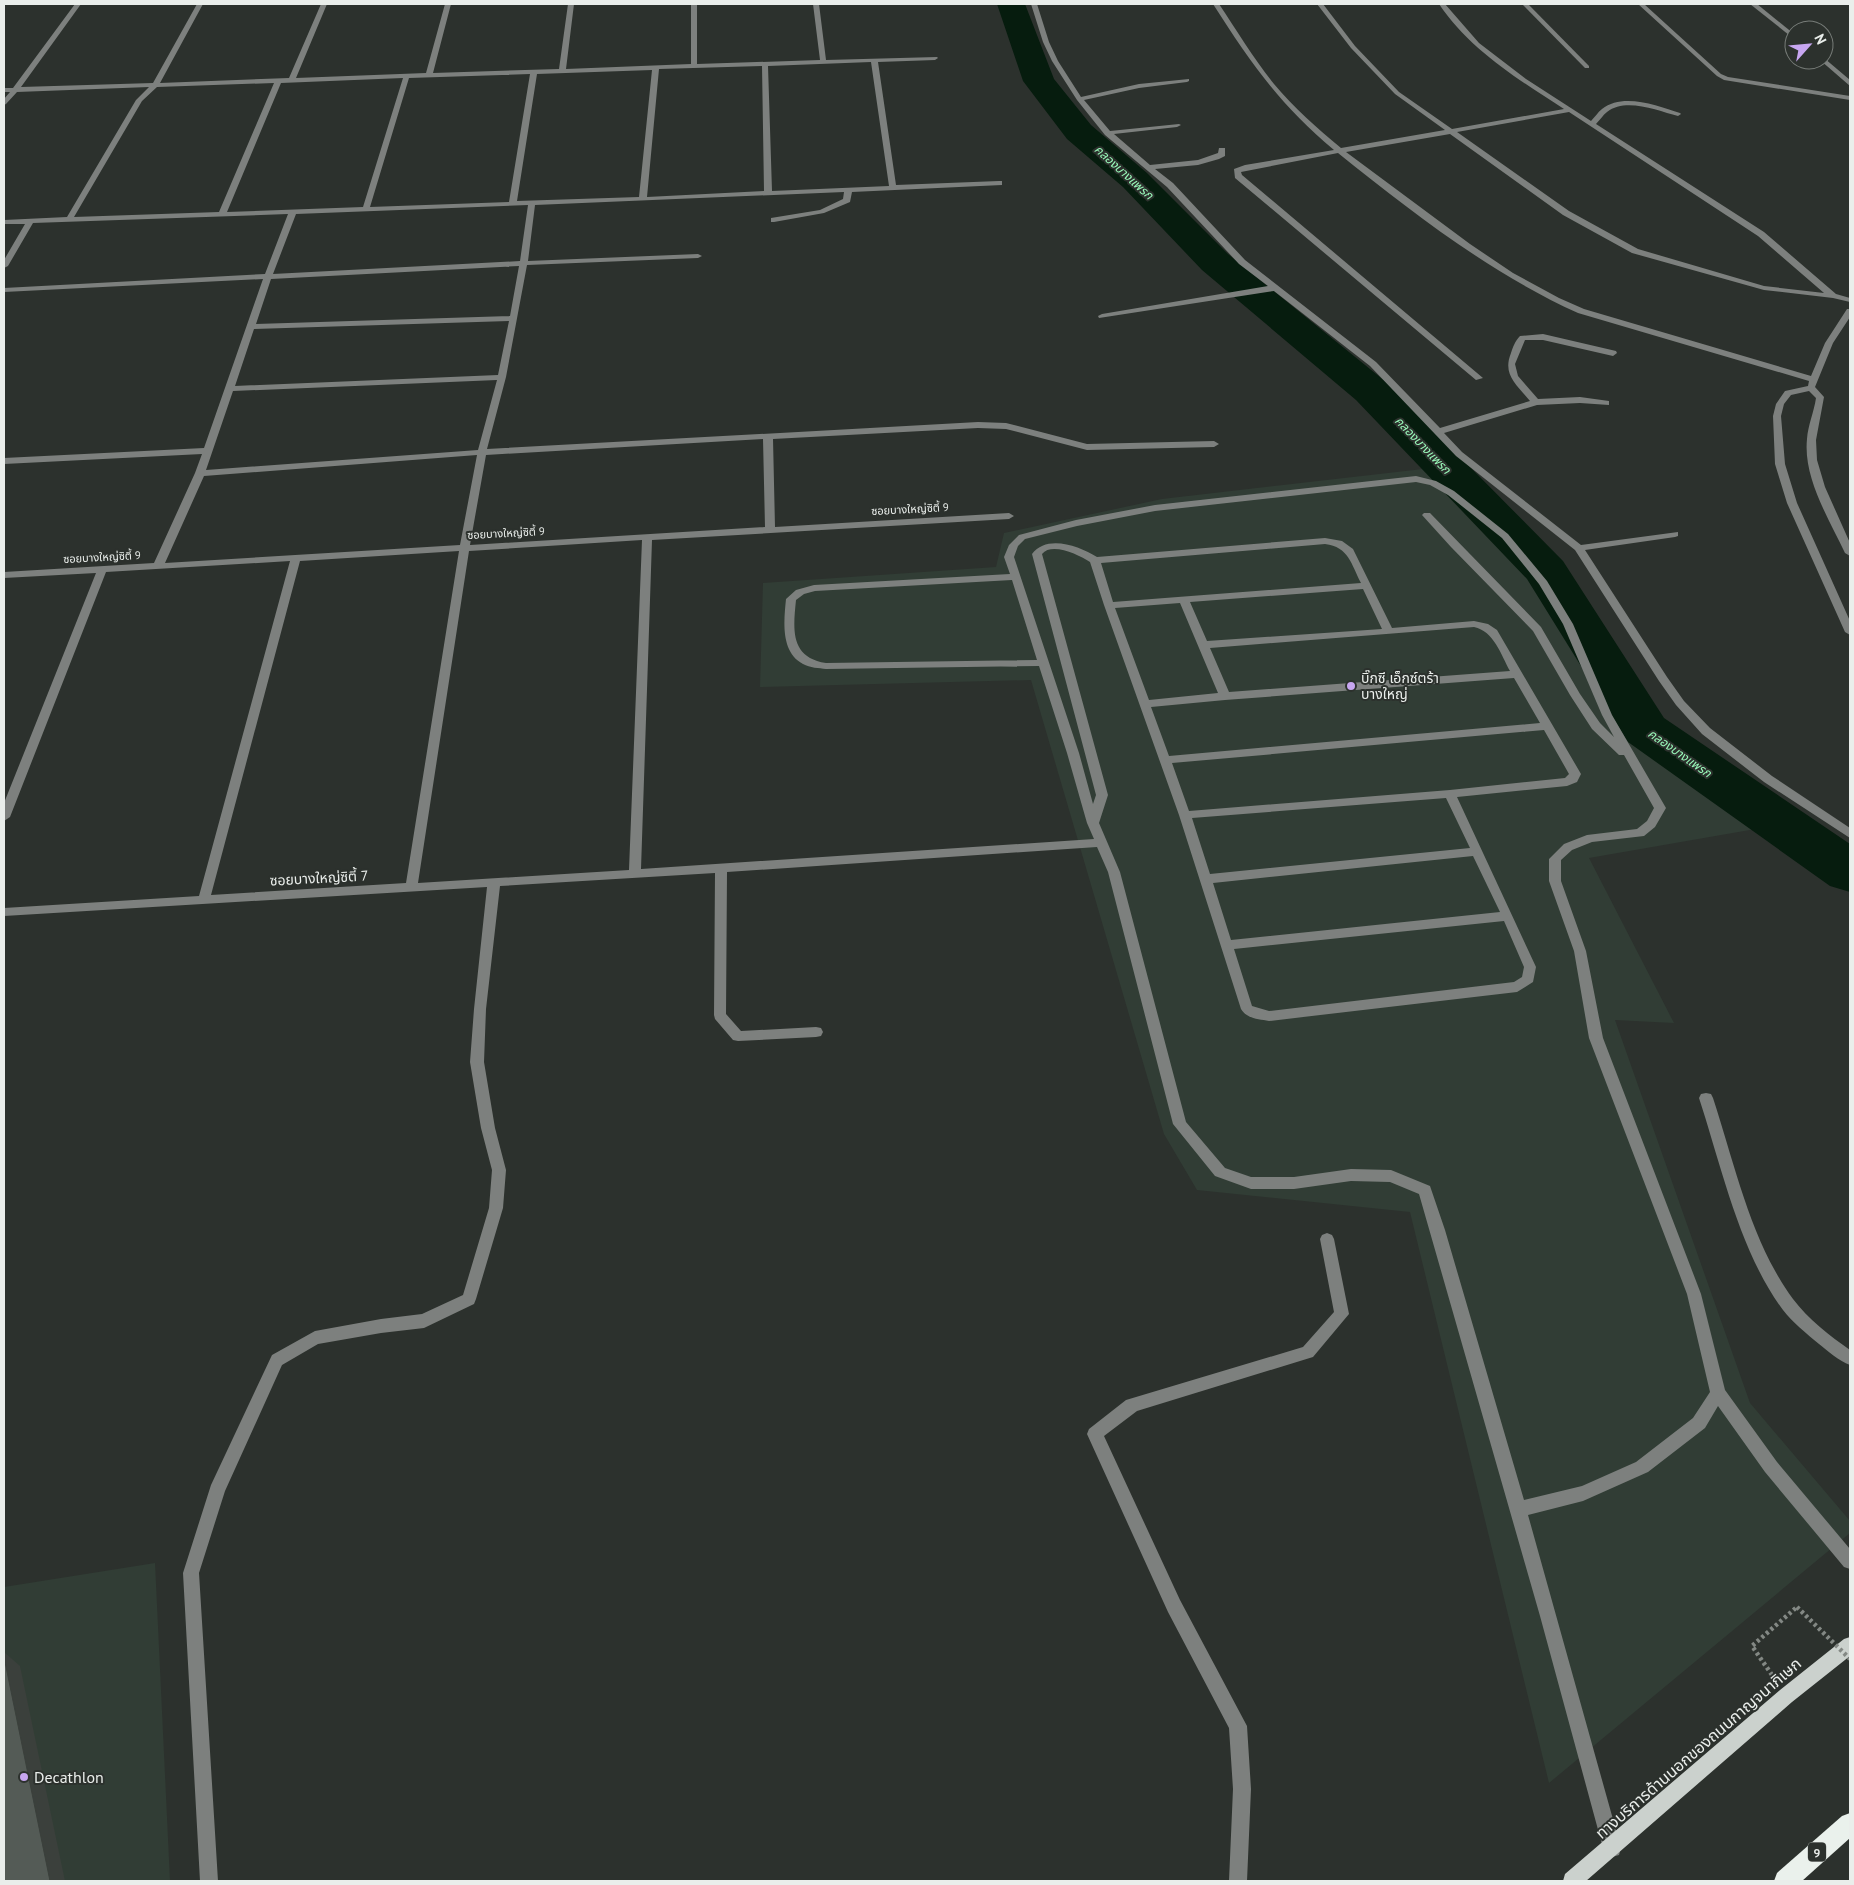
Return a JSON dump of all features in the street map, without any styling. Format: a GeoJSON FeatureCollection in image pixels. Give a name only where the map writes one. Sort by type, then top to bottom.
{"type":"FeatureCollection","features":[{"type":"Feature","properties":{"kind":"highway","name":"9"},"geometry":{"type":"LineString","coordinates":[[1784,1881],[1850,1824]]}},
{"type":"Feature","properties":{"kind":"main road","name":"ทางบริการด้านนอกของถนนกาญจนาภิเษก"},"geometry":{"type":"LineString","coordinates":[[1572,1881],[1786,1696],[1850,1645]]}},
{"type":"Feature","properties":{"kind":"street"},"geometry":{"type":"LineString","coordinates":[[4,103],[78,4]]}},
{"type":"Feature","properties":{"kind":"street"},"geometry":{"type":"LineString","coordinates":[[69,220],[139,100],[155,85],[200,4]]}},
{"type":"Feature","properties":{"kind":"street"},"geometry":{"type":"LineString","coordinates":[[292,80],[324,4]]}},
{"type":"Feature","properties":{"kind":"street"},"geometry":{"type":"LineString","coordinates":[[429,74],[448,4]]}},
{"type":"Feature","properties":{"kind":"street"},"geometry":{"type":"LineString","coordinates":[[562,70],[571,4]]}},
{"type":"Feature","properties":{"kind":"street"},"geometry":{"type":"LineString","coordinates":[[694,4],[694,65]]}},
{"type":"Feature","properties":{"kind":"street"},"geometry":{"type":"LineString","coordinates":[[816,4],[823,61]]}},
{"type":"Feature","properties":{"kind":"street"},"geometry":{"type":"LineString","coordinates":[[1034,4],[1046,42],[1055,61],[1079,99],[1108,133],[1170,185],[1242,262],[1373,364],[1438,432],[1479,470],[1579,548],[1663,679],[1680,703],[1706,731],[1768,779],[1850,834]]}},
{"type":"Feature","properties":{"kind":"street"},"geometry":{"type":"LineString","coordinates":[[1216,4],[1280,95],[1308,124],[1340,151],[1506,274],[1544,296],[1581,311],[1813,384],[1820,397],[1820,406],[1811,443],[1814,470],[1850,553]]}},
{"type":"Feature","properties":{"kind":"street"},"geometry":{"type":"LineString","coordinates":[[1320,4],[1374,72],[1397,93],[1566,214],[1635,251],[1710,274],[1764,288],[1833,296],[1850,300]]}},
{"type":"Feature","properties":{"kind":"street"},"geometry":{"type":"LineString","coordinates":[[1442,4],[1477,44],[1497,60],[1762,234],[1833,296]]}},
{"type":"Feature","properties":{"kind":"street"},"geometry":{"type":"LineString","coordinates":[[1525,4],[1587,67]]}},
{"type":"Feature","properties":{"kind":"street"},"geometry":{"type":"LineString","coordinates":[[1640,4],[1719,75],[1726,79],[1850,98]]}},
{"type":"Feature","properties":{"kind":"street"},"geometry":{"type":"LineString","coordinates":[[1753,4],[1784,29]]}},
{"type":"Feature","properties":{"kind":"street"},"geometry":{"type":"LineString","coordinates":[[4,90],[935,58]]}},
{"type":"Feature","properties":{"kind":"street"},"geometry":{"type":"LineString","coordinates":[[874,60],[893,189]]}},
{"type":"Feature","properties":{"kind":"street"},"geometry":{"type":"LineString","coordinates":[[766,63],[768,193]]}},
{"type":"Feature","properties":{"kind":"street"},"geometry":{"type":"LineString","coordinates":[[643,199],[656,67]]}},
{"type":"Feature","properties":{"kind":"street"},"geometry":{"type":"LineString","coordinates":[[1834,69],[1850,84]]}},
{"type":"Feature","properties":{"kind":"street"},"geometry":{"type":"LineString","coordinates":[[513,203],[534,71]]}},
{"type":"Feature","properties":{"kind":"street"},"geometry":{"type":"LineString","coordinates":[[366,208],[407,76]]}},
{"type":"Feature","properties":{"kind":"street"},"geometry":{"type":"LineString","coordinates":[[1079,99],[1139,86],[1187,80]]}},
{"type":"Feature","properties":{"kind":"street"},"geometry":{"type":"LineString","coordinates":[[222,215],[278,81]]}},
{"type":"Feature","properties":{"kind":"street"},"geometry":{"type":"LineString","coordinates":[[1592,123],[1605,110],[1625,104],[1645,106],[1678,114]]}},
{"type":"Feature","properties":{"kind":"street"},"geometry":{"type":"LineString","coordinates":[[1479,378],[1238,176],[1237,172],[1248,167],[1571,110]]}},
{"type":"Feature","properties":{"kind":"street"},"geometry":{"type":"LineString","coordinates":[[1108,133],[1177,125]]}},
{"type":"Feature","properties":{"kind":"street"},"geometry":{"type":"LineString","coordinates":[[1149,167],[1218,158],[1222,154],[1222,150]]}},
{"type":"Feature","properties":{"kind":"street"},"geometry":{"type":"LineString","coordinates":[[4,222],[643,199],[999,183]]}},
{"type":"Feature","properties":{"kind":"street"},"geometry":{"type":"LineString","coordinates":[[774,220],[842,204],[847,200],[848,190]]}},
{"type":"Feature","properties":{"kind":"street"},"geometry":{"type":"LineString","coordinates":[[411,888],[464,548],[482,452],[502,377],[514,318],[532,202]]}},
{"type":"Feature","properties":{"kind":"street"},"geometry":{"type":"LineString","coordinates":[[158,566],[200,473],[268,277],[293,212]]}},
{"type":"Feature","properties":{"kind":"street"},"geometry":{"type":"LineString","coordinates":[[4,266],[30,221]]}},
{"type":"Feature","properties":{"kind":"street"},"geometry":{"type":"LineString","coordinates":[[4,290],[524,262],[698,256]]}},
{"type":"Feature","properties":{"kind":"street"},"geometry":{"type":"LineString","coordinates":[[1102,316],[1233,293],[1274,288]]}},
{"type":"Feature","properties":{"kind":"street"},"geometry":{"type":"LineString","coordinates":[[1813,384],[1829,343],[1850,312]]}},
{"type":"Feature","properties":{"kind":"street"},"geometry":{"type":"LineString","coordinates":[[252,327],[514,318]]}},
{"type":"Feature","properties":{"kind":"street"},"geometry":{"type":"LineString","coordinates":[[1536,402],[1514,376],[1511,364],[1519,342],[1523,338],[1543,337],[1613,353]]}},
{"type":"Feature","properties":{"kind":"street"},"geometry":{"type":"LineString","coordinates":[[229,388],[502,377]]}},
{"type":"Feature","properties":{"kind":"street"},"geometry":{"type":"LineString","coordinates":[[1813,384],[1788,393],[1780,404],[1777,416],[1780,464],[1792,503],[1850,632]]}},
{"type":"Feature","properties":{"kind":"street"},"geometry":{"type":"LineString","coordinates":[[1438,432],[1536,402],[1580,400],[1606,403]]}},
{"type":"Feature","properties":{"kind":"street"},"geometry":{"type":"LineString","coordinates":[[200,473],[482,452],[978,425],[1006,426],[1087,448],[1214,444]]}},
{"type":"Feature","properties":{"kind":"street"},"geometry":{"type":"LineString","coordinates":[[768,437],[770,529]]}},
{"type":"Feature","properties":{"kind":"street"},"geometry":{"type":"LineString","coordinates":[[4,461],[208,451]]}},
{"type":"Feature","properties":{"kind":"street"},"geometry":{"type":"LineString","coordinates":[[1612,1848],[1576,1711],[1425,1190],[1391,1176],[1351,1175],[1294,1183],[1252,1183],[1220,1172],[1180,1124],[1114,872],[1093,823],[1009,557],[1014,544],[1022,537],[1076,523],[1155,508],[1416,479],[1433,483],[1451,493],[1505,536],[1543,583],[1568,624],[1606,715],[1660,808],[1651,824],[1640,833],[1591,838],[1568,847],[1555,859],[1555,881],[1580,950],[1596,1038],[1694,1294],[1718,1393],[1771,1467],[1850,1561]]}},
{"type":"Feature","properties":{"kind":"street"},"geometry":{"type":"LineString","coordinates":[[1427,515],[1537,629],[1575,695],[1596,726],[1634,763]]}},
{"type":"Feature","properties":{"kind":"street","name":"ซอยบางใหญ่ซิตี้ 9"},"geometry":{"type":"LineString","coordinates":[[4,575],[1009,516]]}},
{"type":"Feature","properties":{"kind":"street"},"geometry":{"type":"LineString","coordinates":[[1579,548],[1676,534]]}},
{"type":"Feature","properties":{"kind":"street"},"geometry":{"type":"LineString","coordinates":[[635,874],[647,537]]}},
{"type":"Feature","properties":{"kind":"street"},"geometry":{"type":"LineString","coordinates":[[1093,823],[1102,795],[1037,554],[1042,548],[1052,546],[1080,551],[1095,560],[1324,542],[1339,543],[1350,551],[1389,632]]}},
{"type":"Feature","properties":{"kind":"street"},"geometry":{"type":"LineString","coordinates":[[204,900],[296,558]]}},
{"type":"Feature","properties":{"kind":"street"},"geometry":{"type":"LineString","coordinates":[[1095,560],[1109,605],[1184,814],[1247,1009],[1256,1014],[1269,1016],[1516,987],[1528,979],[1530,967],[1450,794]]}},
{"type":"Feature","properties":{"kind":"street"},"geometry":{"type":"LineString","coordinates":[[4,816],[102,569]]}},
{"type":"Feature","properties":{"kind":"street"},"geometry":{"type":"LineString","coordinates":[[1016,578],[814,588],[800,592],[791,599],[788,628],[797,653],[807,662],[826,666],[1044,663]]}},
{"type":"Feature","properties":{"kind":"street"},"geometry":{"type":"LineString","coordinates":[[1109,605],[1367,586]]}},
{"type":"Feature","properties":{"kind":"street"},"geometry":{"type":"LineString","coordinates":[[1184,600],[1225,696]]}},
{"type":"Feature","properties":{"kind":"street"},"geometry":{"type":"LineString","coordinates":[[1184,814],[1450,794],[1567,782],[1573,779],[1575,774],[1494,632],[1484,626],[1474,624],[1203,645]]}},
{"type":"Feature","properties":{"kind":"street"},"geometry":{"type":"LineString","coordinates":[[1146,704],[1225,696],[1518,674]]}},
{"type":"Feature","properties":{"kind":"street"},"geometry":{"type":"LineString","coordinates":[[1164,760],[1546,726]]}},
{"type":"Feature","properties":{"kind":"street","name":"ซอยบางใหญ่ซิตี้ 7"},"geometry":{"type":"LineString","coordinates":[[4,912],[635,874],[1100,842]]}},
{"type":"Feature","properties":{"kind":"street"},"geometry":{"type":"LineString","coordinates":[[1205,879],[1478,852]]}},
{"type":"Feature","properties":{"kind":"street"},"geometry":{"type":"LineString","coordinates":[[721,868],[720,1016],[738,1036],[816,1032]]}},
{"type":"Feature","properties":{"kind":"street"},"geometry":{"type":"LineString","coordinates":[[209,1881],[191,1573],[216,1490],[277,1360],[316,1338],[381,1326],[424,1321],[469,1299],[496,1208],[499,1170],[488,1128],[477,1062],[480,1009],[494,883]]}},
{"type":"Feature","properties":{"kind":"street"},"geometry":{"type":"LineString","coordinates":[[1226,945],[1508,916]]}},
{"type":"Feature","properties":{"kind":"street"},"geometry":{"type":"LineString","coordinates":[[1706,1098],[1756,1247],[1788,1304],[1838,1350],[1850,1358]]}},
{"type":"Feature","properties":{"kind":"street"},"geometry":{"type":"LineString","coordinates":[[1238,1881],[1242,1789],[1238,1726],[1174,1606],[1095,1434],[1132,1405],[1308,1352],[1342,1314],[1327,1239]]}},
{"type":"Feature","properties":{"kind":"street"},"geometry":{"type":"LineString","coordinates":[[1517,1510],[1583,1493],[1642,1467],[1699,1423],[1718,1393]]}},
{"type":"Feature","properties":{"kind":"path"},"geometry":{"type":"LineString","coordinates":[[1786,1696],[1752,1646],[1798,1607],[1850,1659]]}},
{"type":"Feature","properties":{"kind":"shaded area"},"geometry":{"type":"Polygon","coordinates":[[[1423,469],[1516,535],[1639,735],[1767,827],[1589,858],[1674,1023],[1615,1020],[1750,1403],[1850,1521],[1850,1533],[1549,1783],[1410,1212],[1197,1190],[1164,1134],[1031,680],[760,687],[763,583],[996,567],[1004,533],[1162,499],[1423,469]]]}},
{"type":"Feature","properties":{"kind":"shaded area"},"geometry":{"type":"Polygon","coordinates":[[[155,1563],[170,1881],[4,1881],[4,1587],[155,1563]]]}},
{"type":"Feature","properties":{"kind":"building","name":"Decathlon"},"geometry":{"type":"Polygon","coordinates":[[[4,1657],[50,1881],[4,1881],[4,1657]]]}},
{"type":"Feature","properties":{"kind":"waterway","name":"คลองบางแพรก"},"geometry":{"type":"LineString","coordinates":[[1011,4],[1039,81],[1079,132],[1135,180],[1215,262],[1371,391],[1546,571],[1646,730],[1850,872]]}},
{"type":"Feature","properties":{"kind":"place","name":"บิ๊กซี เอ็กซ์ตร้า บางใหญ่"},"geometry":{"type":"Point","coordinates":[1351,686]}},
{"type":"Feature","properties":{"kind":"place","name":"Decathlon"},"geometry":{"type":"Point","coordinates":[24,1777]}}]}
